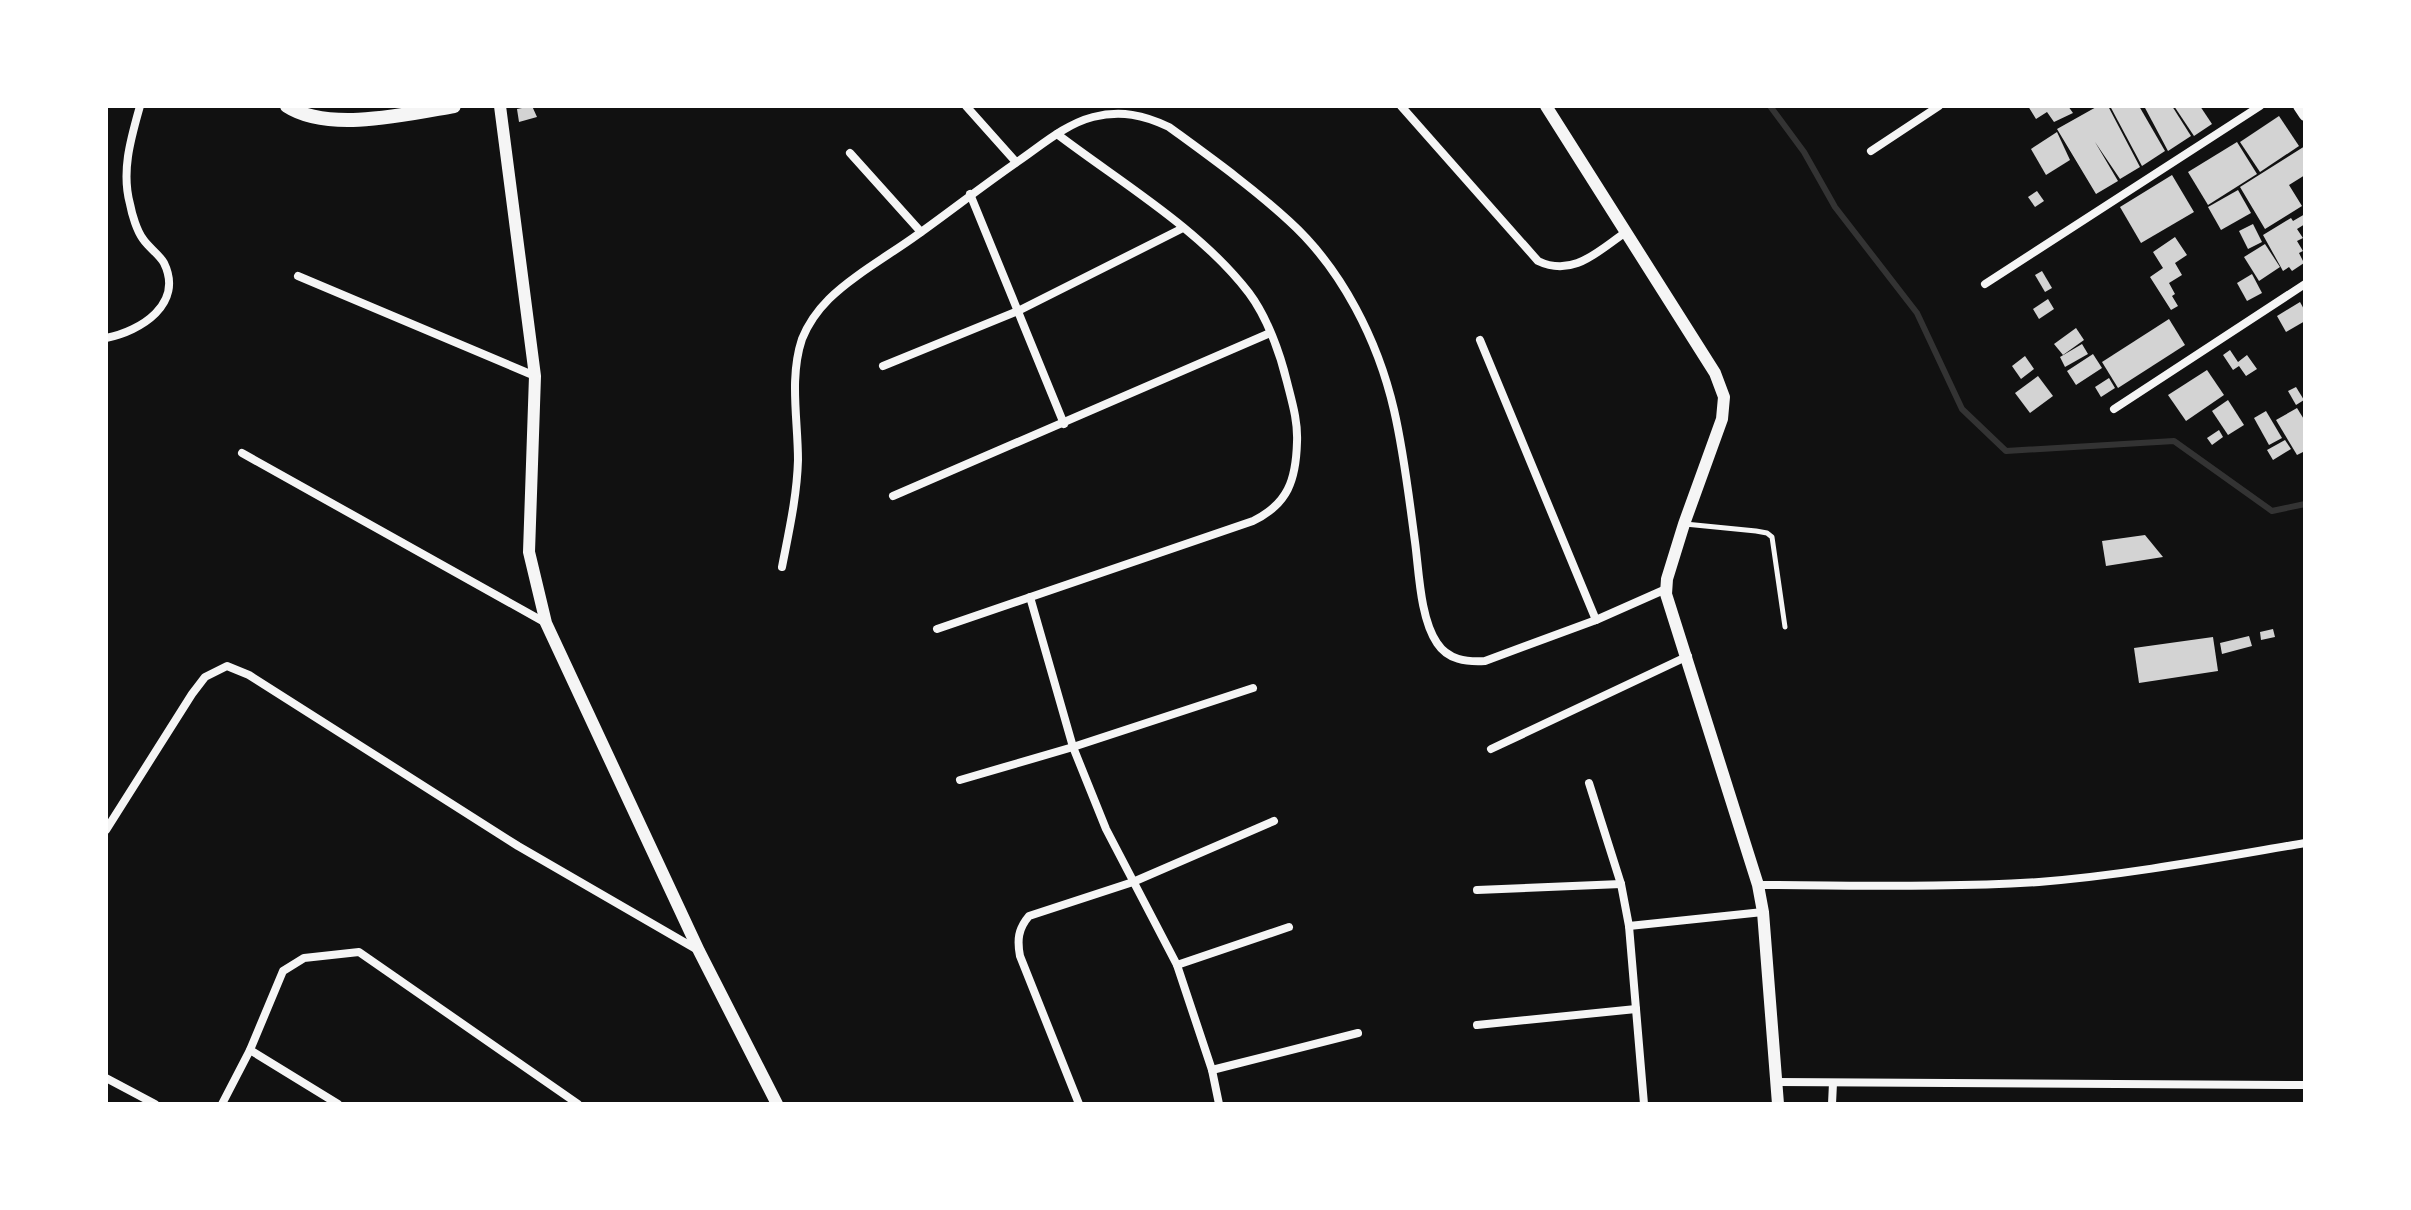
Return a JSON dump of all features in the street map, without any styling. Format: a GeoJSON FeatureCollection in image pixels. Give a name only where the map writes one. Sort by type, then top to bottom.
{"type":"FeatureCollection","features":[{"type":"Feature","properties":{"kind":"main road"},"geometry":{"type":"LineString","coordinates":[[287,106],[302,115],[329,119],[389,117],[454,106]]}},
{"type":"Feature","properties":{"kind":"street"},"geometry":{"type":"LineString","coordinates":[[106,338],[153,317],[167,301],[169,282],[163,261],[141,238],[129,202],[127,156],[140,106]]}},
{"type":"Feature","properties":{"kind":"street"},"geometry":{"type":"LineString","coordinates":[[500,106],[535,376],[529,552],[546,623],[699,951],[777,1104]]}},
{"type":"Feature","properties":{"kind":"street"},"geometry":{"type":"LineString","coordinates":[[966,106],[1016,162]]}},
{"type":"Feature","properties":{"kind":"street"},"geometry":{"type":"LineString","coordinates":[[1401,106],[1538,261],[1550,267],[1565,268],[1580,264],[1626,232]]}},
{"type":"Feature","properties":{"kind":"street"},"geometry":{"type":"LineString","coordinates":[[1546,106],[1715,373],[1724,397],[1722,419],[1684,524],[1666,589],[1758,885],[1763,912],[1778,1104]]}},
{"type":"Feature","properties":{"kind":"street"},"geometry":{"type":"LineString","coordinates":[[1871,151],[1939,106]]}},
{"type":"Feature","properties":{"kind":"street"},"geometry":{"type":"LineString","coordinates":[[1985,284],[2260,106]]}},
{"type":"Feature","properties":{"kind":"street"},"geometry":{"type":"LineString","coordinates":[[2299,106],[2305,115]]}},
{"type":"Feature","properties":{"kind":"street"},"geometry":{"type":"LineString","coordinates":[[782,567],[795,506],[798,458],[796,374],[802,340],[811,320],[831,297],[970,194],[1057,134],[1108,110],[1147,117],[1169,127],[1290,221],[1344,289],[1373,346],[1394,409],[1421,591],[1436,643],[1450,657],[1466,662],[1485,661],[1596,620],[1666,589]]}},
{"type":"Feature","properties":{"kind":"street"},"geometry":{"type":"LineString","coordinates":[[937,629],[1253,521],[1271,512],[1283,499],[1291,483],[1296,460],[1295,414],[1270,333],[1251,295],[1223,263],[1183,228],[1057,134]]}},
{"type":"Feature","properties":{"kind":"street"},"geometry":{"type":"LineString","coordinates":[[850,153],[921,232]]}},
{"type":"Feature","properties":{"kind":"street"},"geometry":{"type":"LineString","coordinates":[[970,194],[1064,424]]}},
{"type":"Feature","properties":{"kind":"street"},"geometry":{"type":"LineString","coordinates":[[883,366],[1018,311],[1183,228]]}},
{"type":"Feature","properties":{"kind":"street"},"geometry":{"type":"LineString","coordinates":[[298,276],[535,376]]}},
{"type":"Feature","properties":{"kind":"street"},"geometry":{"type":"LineString","coordinates":[[2114,409],[2305,284]]}},
{"type":"Feature","properties":{"kind":"street"},"geometry":{"type":"LineString","coordinates":[[893,496],[1270,333]]}},
{"type":"Feature","properties":{"kind":"street"},"geometry":{"type":"LineString","coordinates":[[1480,340],[1596,620]]}},
{"type":"Feature","properties":{"kind":"street"},"geometry":{"type":"LineString","coordinates":[[242,453],[546,623]]}},
{"type":"Feature","properties":{"kind":"street"},"geometry":{"type":"LineString","coordinates":[[1030,597],[1073,747],[1106,829],[1177,965],[1212,1070],[1219,1104]]}},
{"type":"Feature","properties":{"kind":"street"},"geometry":{"type":"LineString","coordinates":[[1491,749],[1688,656]]}},
{"type":"Feature","properties":{"kind":"street"},"geometry":{"type":"LineString","coordinates":[[106,830],[192,694],[205,677],[227,666],[249,675],[518,846],[699,951]]}},
{"type":"Feature","properties":{"kind":"street"},"geometry":{"type":"LineString","coordinates":[[960,780],[1253,688]]}},
{"type":"Feature","properties":{"kind":"street"},"geometry":{"type":"LineString","coordinates":[[1589,783],[1621,884],[1629,926],[1644,1104]]}},
{"type":"Feature","properties":{"kind":"street"},"geometry":{"type":"LineString","coordinates":[[1079,1104],[1020,956],[1019,934],[1029,916],[1133,882],[1274,821]]}},
{"type":"Feature","properties":{"kind":"street"},"geometry":{"type":"LineString","coordinates":[[1758,885],[2041,882],[2189,863],[2305,843]]}},
{"type":"Feature","properties":{"kind":"street"},"geometry":{"type":"LineString","coordinates":[[1477,890],[1621,884]]}},
{"type":"Feature","properties":{"kind":"street"},"geometry":{"type":"LineString","coordinates":[[1629,926],[1763,912]]}},
{"type":"Feature","properties":{"kind":"street"},"geometry":{"type":"LineString","coordinates":[[1177,965],[1289,927]]}},
{"type":"Feature","properties":{"kind":"street"},"geometry":{"type":"LineString","coordinates":[[222,1104],[250,1050],[283,971],[304,958],[359,952],[578,1104]]}},
{"type":"Feature","properties":{"kind":"street"},"geometry":{"type":"LineString","coordinates":[[1477,1025],[1636,1009]]}},
{"type":"Feature","properties":{"kind":"street"},"geometry":{"type":"LineString","coordinates":[[1212,1070],[1358,1033]]}},
{"type":"Feature","properties":{"kind":"street"},"geometry":{"type":"LineString","coordinates":[[250,1050],[338,1104]]}},
{"type":"Feature","properties":{"kind":"street"},"geometry":{"type":"LineString","coordinates":[[106,1078],[155,1104]]}},
{"type":"Feature","properties":{"kind":"street"},"geometry":{"type":"LineString","coordinates":[[1777,1082],[2305,1085]]}},
{"type":"Feature","properties":{"kind":"street"},"geometry":{"type":"LineString","coordinates":[[1832,1104],[1833,1083]]}},
{"type":"Feature","properties":{"kind":"lane"},"geometry":{"type":"LineString","coordinates":[[1684,524],[1756,531],[1772,537],[1785,627]]}},
{"type":"Feature","properties":{"kind":"building"},"geometry":{"type":"Polygon","coordinates":[[[532,106],[537,117],[519,122],[517,109],[532,106]]]}},
{"type":"Feature","properties":{"kind":"building"},"geometry":{"type":"Polygon","coordinates":[[[2028,106],[2068,106],[2073,113],[2054,122],[2047,112],[2036,119],[2028,106]]]}},
{"type":"Feature","properties":{"kind":"building"},"geometry":{"type":"Polygon","coordinates":[[[2098,106],[2108,106],[2140,167],[2120,179],[2095,142],[2118,181],[2096,194],[2057,129],[2098,106]]]}},
{"type":"Feature","properties":{"kind":"building"},"geometry":{"type":"Polygon","coordinates":[[[2110,106],[2139,106],[2165,151],[2142,166],[2110,106]]]}},
{"type":"Feature","properties":{"kind":"building"},"geometry":{"type":"Polygon","coordinates":[[[2144,106],[2172,106],[2191,136],[2168,151],[2144,106]]]}},
{"type":"Feature","properties":{"kind":"building"},"geometry":{"type":"Polygon","coordinates":[[[2174,106],[2200,106],[2212,124],[2194,136],[2174,106]]]}},
{"type":"Feature","properties":{"kind":"building"},"geometry":{"type":"Polygon","coordinates":[[[2279,116],[2299,146],[2260,172],[2240,142],[2279,116]]]}},
{"type":"Feature","properties":{"kind":"building"},"geometry":{"type":"Polygon","coordinates":[[[2057,132],[2070,160],[2046,175],[2031,149],[2057,132]]]}},
{"type":"Feature","properties":{"kind":"building"},"geometry":{"type":"Polygon","coordinates":[[[2237,142],[2257,174],[2208,205],[2188,172],[2237,142]]]}},
{"type":"Feature","properties":{"kind":"building"},"geometry":{"type":"Polygon","coordinates":[[[2305,146],[2305,175],[2289,185],[2302,206],[2265,229],[2240,187],[2305,146]]]}},
{"type":"Feature","properties":{"kind":"building"},"geometry":{"type":"Polygon","coordinates":[[[2172,175],[2194,212],[2141,243],[2120,207],[2172,175]]]}},
{"type":"Feature","properties":{"kind":"building"},"geometry":{"type":"Polygon","coordinates":[[[2238,190],[2251,213],[2221,230],[2208,207],[2238,190]]]}},
{"type":"Feature","properties":{"kind":"building"},"geometry":{"type":"Polygon","coordinates":[[[2037,191],[2044,201],[2035,207],[2028,197],[2037,191]]]}},
{"type":"Feature","properties":{"kind":"building"},"geometry":{"type":"Polygon","coordinates":[[[2305,214],[2305,224],[2297,229],[2303,238],[2297,241],[2303,251],[2299,253],[2304,263],[2292,271],[2289,267],[2283,271],[2263,235],[2291,218],[2293,221],[2305,214]]]}},
{"type":"Feature","properties":{"kind":"building"},"geometry":{"type":"Polygon","coordinates":[[[2253,224],[2262,242],[2248,249],[2239,231],[2253,224]]]}},
{"type":"Feature","properties":{"kind":"building"},"geometry":{"type":"Polygon","coordinates":[[[2175,237],[2187,255],[2175,263],[2182,275],[2169,283],[2178,306],[2171,310],[2150,277],[2163,268],[2153,252],[2175,237]]]}},
{"type":"Feature","properties":{"kind":"building"},"geometry":{"type":"Polygon","coordinates":[[[2265,244],[2280,267],[2259,281],[2244,257],[2265,244]]]}},
{"type":"Feature","properties":{"kind":"building"},"geometry":{"type":"Polygon","coordinates":[[[2042,271],[2052,288],[2045,292],[2035,275],[2042,271]]]}},
{"type":"Feature","properties":{"kind":"building"},"geometry":{"type":"Polygon","coordinates":[[[2252,274],[2262,293],[2247,301],[2237,283],[2252,274]]]}},
{"type":"Feature","properties":{"kind":"building"},"geometry":{"type":"Polygon","coordinates":[[[2048,299],[2054,309],[2039,319],[2033,309],[2048,299]]]}},
{"type":"Feature","properties":{"kind":"building"},"geometry":{"type":"Polygon","coordinates":[[[2300,302],[2305,311],[2305,321],[2286,332],[2277,316],[2300,302]]]}},
{"type":"Feature","properties":{"kind":"building"},"geometry":{"type":"Polygon","coordinates":[[[2169,319],[2185,345],[2118,388],[2102,362],[2169,319]]]}},
{"type":"Feature","properties":{"kind":"building"},"geometry":{"type":"Polygon","coordinates":[[[2076,328],[2084,340],[2063,355],[2054,344],[2076,328]]]}},
{"type":"Feature","properties":{"kind":"building"},"geometry":{"type":"Polygon","coordinates":[[[2082,344],[2088,354],[2065,367],[2060,357],[2082,344]]]}},
{"type":"Feature","properties":{"kind":"building"},"geometry":{"type":"Polygon","coordinates":[[[2230,350],[2238,362],[2247,355],[2257,369],[2246,376],[2239,366],[2233,370],[2223,355],[2230,350]]]}},
{"type":"Feature","properties":{"kind":"building"},"geometry":{"type":"Polygon","coordinates":[[[2093,354],[2102,368],[2076,385],[2067,371],[2093,354]]]}},
{"type":"Feature","properties":{"kind":"building"},"geometry":{"type":"Polygon","coordinates":[[[2025,356],[2034,369],[2021,379],[2012,366],[2025,356]]]}},
{"type":"Feature","properties":{"kind":"building"},"geometry":{"type":"Polygon","coordinates":[[[2207,370],[2224,395],[2186,421],[2168,395],[2207,370]]]}},
{"type":"Feature","properties":{"kind":"building"},"geometry":{"type":"Polygon","coordinates":[[[2038,376],[2053,396],[2030,413],[2015,393],[2038,376]]]}},
{"type":"Feature","properties":{"kind":"building"},"geometry":{"type":"Polygon","coordinates":[[[2109,378],[2115,388],[2101,397],[2095,387],[2109,378]]]}},
{"type":"Feature","properties":{"kind":"building"},"geometry":{"type":"Polygon","coordinates":[[[2296,387],[2304,400],[2296,405],[2288,391],[2296,387]]]}},
{"type":"Feature","properties":{"kind":"building"},"geometry":{"type":"Polygon","coordinates":[[[2228,400],[2244,425],[2228,435],[2212,411],[2228,400]]]}},
{"type":"Feature","properties":{"kind":"building"},"geometry":{"type":"Polygon","coordinates":[[[2297,408],[2305,421],[2305,451],[2297,455],[2276,420],[2297,408]]]}},
{"type":"Feature","properties":{"kind":"building"},"geometry":{"type":"Polygon","coordinates":[[[2266,411],[2282,438],[2269,445],[2254,418],[2266,411]]]}},
{"type":"Feature","properties":{"kind":"building"},"geometry":{"type":"Polygon","coordinates":[[[2219,430],[2223,437],[2212,445],[2207,438],[2219,430]]]}},
{"type":"Feature","properties":{"kind":"building"},"geometry":{"type":"Polygon","coordinates":[[[2285,440],[2291,449],[2273,460],[2267,450],[2285,440]]]}},
{"type":"Feature","properties":{"kind":"building"},"geometry":{"type":"Polygon","coordinates":[[[2145,535],[2163,557],[2106,566],[2102,541],[2145,535]]]}},
{"type":"Feature","properties":{"kind":"building"},"geometry":{"type":"Polygon","coordinates":[[[2273,629],[2275,637],[2261,640],[2260,632],[2273,629]]]}},
{"type":"Feature","properties":{"kind":"building"},"geometry":{"type":"Polygon","coordinates":[[[2249,636],[2252,646],[2222,654],[2220,643],[2249,636]]]}},
{"type":"Feature","properties":{"kind":"building"},"geometry":{"type":"Polygon","coordinates":[[[2213,637],[2218,671],[2139,683],[2134,648],[2213,637]]]}},
{"type":"Feature","properties":{"kind":"waterway"},"geometry":{"type":"LineString","coordinates":[[1770,106],[1804,152],[1835,207],[1917,313],[1962,409],[2006,451],[2174,441],[2272,511],[2305,504]]}}]}
